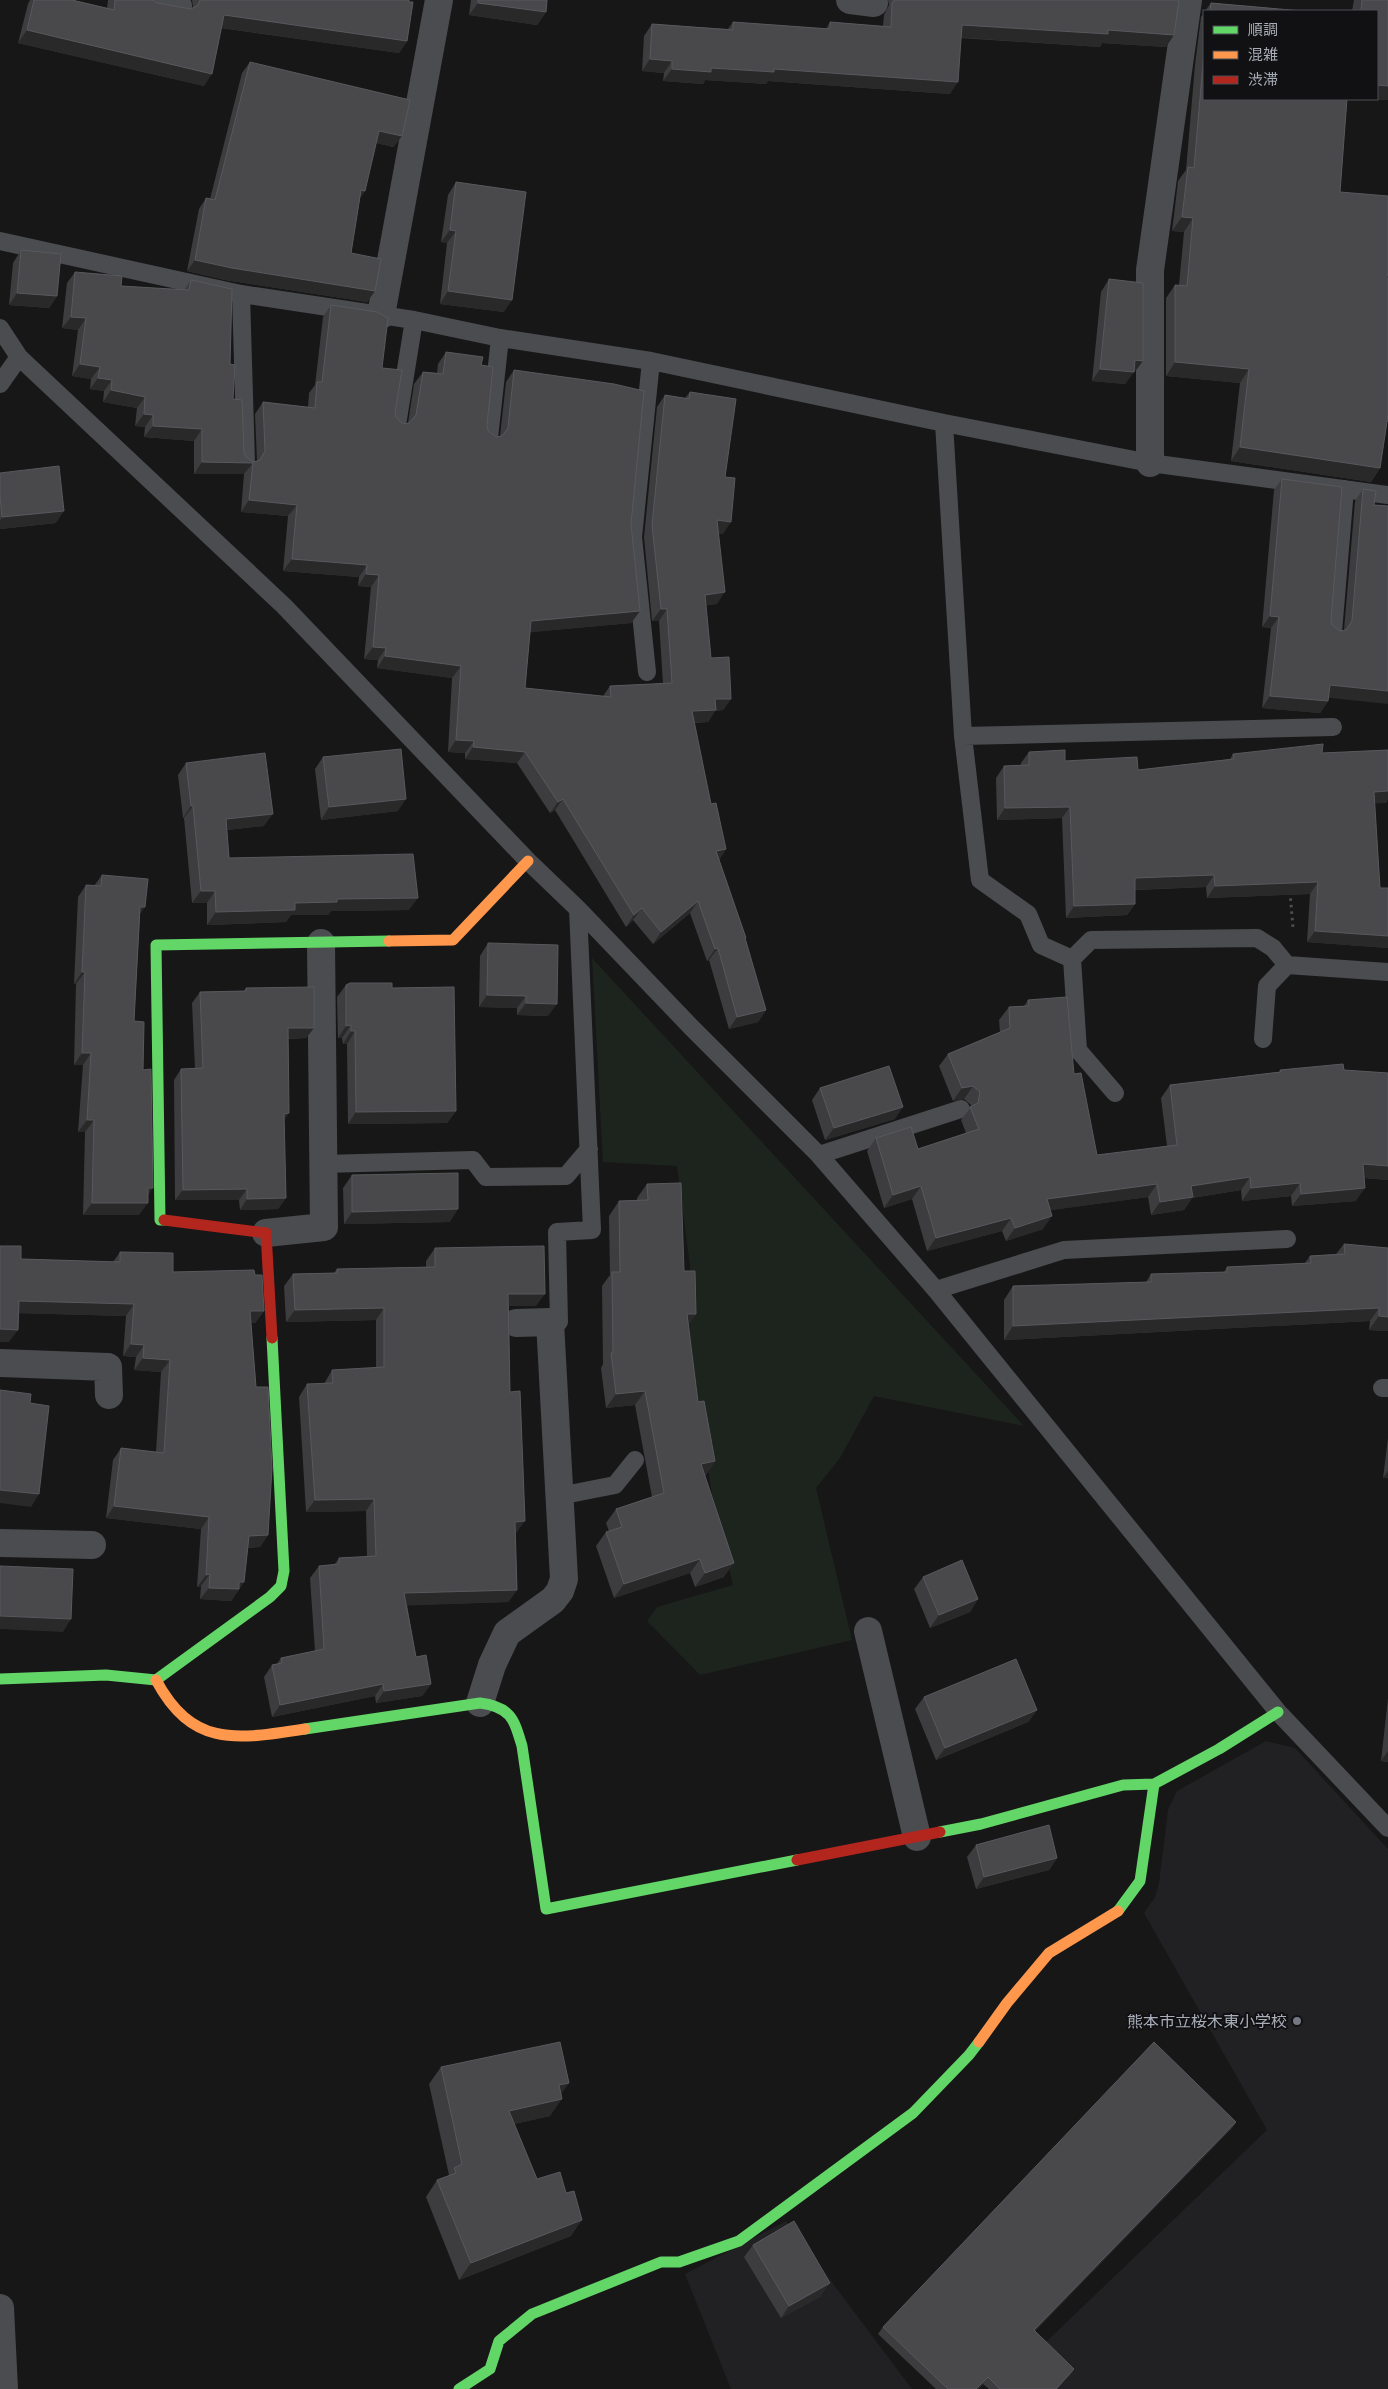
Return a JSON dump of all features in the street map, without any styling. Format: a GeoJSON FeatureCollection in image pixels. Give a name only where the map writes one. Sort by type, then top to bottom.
{"type":"FeatureCollection","features":[{"type":"Feature","properties":{"kind":"street"},"geometry":{"type":"LineString","coordinates":[[381,315],[439,0]]}},
{"type":"Feature","properties":{"kind":"street"},"geometry":{"type":"LineString","coordinates":[[1150,463],[1150,270],[1188,0]]}},
{"type":"Feature","properties":{"kind":"street"},"geometry":{"type":"LineString","coordinates":[[321,943],[324,1227],[266,1232],[160,1220],[156,945],[453,940],[528,861]]}},
{"type":"Feature","properties":{"kind":"street"},"geometry":{"type":"LineString","coordinates":[[0,1679],[106,1675],[156,1680],[270,1597],[281,1586],[284,1571],[266,1232]]}},
{"type":"Feature","properties":{"kind":"street"},"geometry":{"type":"LineString","coordinates":[[480,1703],[492,1665],[507,1633],[553,1600],[560,1591],[564,1579],[550,1322],[516,1323]]}},
{"type":"Feature","properties":{"kind":"street"},"geometry":{"type":"LineString","coordinates":[[0,1363],[108,1368],[109,1395]]}},
{"type":"Feature","properties":{"kind":"street"},"geometry":{"type":"LineString","coordinates":[[0,1543],[92,1544]]}},
{"type":"Feature","properties":{"kind":"street"},"geometry":{"type":"LineString","coordinates":[[868,1631],[917,1837]]}},
{"type":"Feature","properties":{"kind":"street"},"geometry":{"type":"LineString","coordinates":[[156,1680],[167,1702],[189,1723],[211,1734],[234,1737],[258,1736],[480,1703],[494,1704],[507,1710],[516,1727],[522,1746],[546,1909],[981,1824],[1123,1785],[1154,1784],[1219,1750],[1278,1712]]}},
{"type":"Feature","properties":{"kind":"street"},"geometry":{"type":"LineString","coordinates":[[459,2389],[490,2369],[498,2341],[532,2314],[661,2262],[679,2262],[739,2241],[913,2113],[969,2055],[1007,2003],[1049,1953],[1114,1915],[1140,1881],[1154,1784]]}},
{"type":"Feature","properties":{"kind":"street"},"geometry":{"type":"LineString","coordinates":[[0,2308],[4,2389]]}},
{"type":"Feature","properties":{"kind":"lane"},"geometry":{"type":"LineString","coordinates":[[0,242],[241,294],[414,320],[500,338],[651,361],[944,423],[1150,463],[1388,495]]}},
{"type":"Feature","properties":{"kind":"lane"},"geometry":{"type":"LineString","coordinates":[[241,294],[246,462]]}},
{"type":"Feature","properties":{"kind":"lane"},"geometry":{"type":"LineString","coordinates":[[397,425],[414,320]]}},
{"type":"Feature","properties":{"kind":"lane"},"geometry":{"type":"LineString","coordinates":[[0,328],[19,357],[284,606],[528,861],[578,909],[691,1027],[819,1155],[936,1290],[1278,1712],[1388,1828]]}},
{"type":"Feature","properties":{"kind":"lane"},"geometry":{"type":"LineString","coordinates":[[489,438],[500,338]]}},
{"type":"Feature","properties":{"kind":"lane"},"geometry":{"type":"LineString","coordinates":[[0,384],[19,357]]}},
{"type":"Feature","properties":{"kind":"lane"},"geometry":{"type":"LineString","coordinates":[[647,672],[633,537],[651,361]]}},
{"type":"Feature","properties":{"kind":"lane"},"geometry":{"type":"LineString","coordinates":[[944,423],[963,736],[980,880],[1028,914],[1041,945],[1072,959]]}},
{"type":"Feature","properties":{"kind":"lane"},"geometry":{"type":"LineString","coordinates":[[1332,632],[1345,489]]}},
{"type":"Feature","properties":{"kind":"lane"},"geometry":{"type":"LineString","coordinates":[[963,736],[1333,727]]}},
{"type":"Feature","properties":{"kind":"lane"},"geometry":{"type":"LineString","coordinates":[[550,1322],[559,1322],[557,1232],[592,1230],[578,909]]}},
{"type":"Feature","properties":{"kind":"lane"},"geometry":{"type":"LineString","coordinates":[[1115,1093],[1078,1050],[1072,959],[1091,940],[1257,938],[1273,948],[1287,966]]}},
{"type":"Feature","properties":{"kind":"lane"},"geometry":{"type":"LineString","coordinates":[[1263,1039],[1267,986],[1287,966],[1388,972]]}},
{"type":"Feature","properties":{"kind":"lane"},"geometry":{"type":"LineString","coordinates":[[819,1155],[961,1108]]}},
{"type":"Feature","properties":{"kind":"lane"},"geometry":{"type":"LineString","coordinates":[[324,1164],[473,1160],[486,1177],[566,1176],[588,1149]]}},
{"type":"Feature","properties":{"kind":"lane"},"geometry":{"type":"LineString","coordinates":[[936,1290],[1064,1250],[1287,1240]]}},
{"type":"Feature","properties":{"kind":"lane"},"geometry":{"type":"LineString","coordinates":[[559,1496],[614,1485],[635,1460]]}},
{"type":"Feature","properties":{"kind":"path"},"geometry":{"type":"LineString","coordinates":[[1287,966],[1293,924],[1290,886]]}},
{"type":"Feature","properties":{"kind":"shaded area"},"geometry":{"type":"Polygon","coordinates":[[[592,958],[1024,1426],[874,1396],[840,1458],[816,1488],[852,1640],[700,1675],[647,1621],[657,1607],[733,1585],[714,1507],[698,1405],[689,1332],[691,1274],[677,1166],[603,1162],[592,958]]]}},
{"type":"Feature","properties":{"kind":"shaded area","name":"熊本市立桜木東小学校"},"geometry":{"type":"Polygon","coordinates":[[[1266,1741],[1295,1748],[1388,1849],[1388,2389],[997,2389],[1267,2130],[1144,1913],[1155,1897],[1159,1883],[1168,1810],[1177,1791],[1266,1741]]]}},
{"type":"Feature","properties":{"kind":"shaded area"},"geometry":{"type":"Polygon","coordinates":[[[786,2221],[912,2389],[731,2389],[685,2274],[786,2221]]]}},
{"type":"Feature","properties":{"kind":"building"},"geometry":{"type":"Polygon","coordinates":[[[34,0],[72,0],[114,10],[115,0],[153,0],[157,3],[191,9],[198,5],[200,0],[409,0],[409,2],[413,2],[407,41],[224,15],[212,74],[27,30],[34,0]]]}},
{"type":"Feature","properties":{"kind":"building"},"geometry":{"type":"Polygon","coordinates":[[[478,0],[547,0],[546,12],[478,3],[478,0]]]}},
{"type":"Feature","properties":{"kind":"building"},"geometry":{"type":"Polygon","coordinates":[[[894,0],[1179,0],[1174,35],[1108,30],[1108,34],[962,25],[958,82],[774,69],[774,72],[711,68],[711,72],[672,69],[672,61],[650,59],[652,24],[733,30],[733,22],[830,29],[830,22],[891,27],[892,3],[894,0]]]}},
{"type":"Feature","properties":{"kind":"building"},"geometry":{"type":"Polygon","coordinates":[[[1362,0],[1388,0],[1388,86],[1378,85],[1378,10],[1361,10],[1362,0]]]}},
{"type":"Feature","properties":{"kind":"building"},"geometry":{"type":"Polygon","coordinates":[[[1211,3],[1291,10],[1210,10],[1211,3]]]}},
{"type":"Feature","properties":{"kind":"building"},"geometry":{"type":"Polygon","coordinates":[[[250,62],[410,100],[402,136],[379,131],[365,191],[361,190],[351,253],[381,259],[375,291],[232,268],[195,260],[206,198],[215,200],[250,62]]]}},
{"type":"Feature","properties":{"kind":"building"},"geometry":{"type":"Polygon","coordinates":[[[1203,64],[1203,100],[1347,100],[1340,192],[1388,196],[1388,415],[1380,468],[1240,447],[1249,369],[1175,362],[1175,285],[1187,286],[1193,218],[1182,217],[1188,167],[1194,168],[1203,64]]]}},
{"type":"Feature","properties":{"kind":"building"},"geometry":{"type":"Polygon","coordinates":[[[456,182],[526,192],[512,300],[448,291],[456,231],[450,230],[456,182]]]}},
{"type":"Feature","properties":{"kind":"building"},"geometry":{"type":"Polygon","coordinates":[[[21,250],[61,254],[57,296],[17,293],[21,250]]]}},
{"type":"Feature","properties":{"kind":"building"},"geometry":{"type":"Polygon","coordinates":[[[75,272],[122,276],[121,286],[189,290],[191,280],[232,289],[230,364],[235,365],[233,399],[242,400],[244,452],[246,457],[254,462],[260,460],[265,451],[263,402],[315,408],[317,382],[322,382],[331,305],[377,312],[388,318],[382,368],[402,370],[395,412],[396,417],[403,424],[409,423],[416,415],[423,372],[443,374],[446,352],[483,357],[481,365],[493,367],[487,425],[488,431],[496,437],[502,436],[508,428],[514,370],[614,384],[644,391],[631,524],[640,611],[531,621],[525,688],[611,697],[610,686],[672,683],[667,609],[661,609],[652,525],[665,395],[689,399],[690,392],[736,399],[725,477],[735,478],[731,522],[717,520],[725,592],[705,595],[711,658],[729,657],[731,699],[715,699],[716,710],[692,711],[711,804],[716,803],[726,849],[716,851],[746,938],[766,1010],[737,1017],[718,948],[715,949],[698,901],[661,932],[642,908],[634,915],[563,799],[558,802],[525,752],[473,747],[474,741],[456,740],[461,666],[385,656],[386,648],[373,647],[379,575],[366,574],[367,565],[292,559],[297,505],[249,500],[253,463],[202,462],[202,429],[153,426],[153,415],[144,414],[145,397],[111,390],[112,380],[98,378],[100,367],[80,364],[86,318],[71,317],[75,272]]]}},
{"type":"Feature","properties":{"kind":"building"},"geometry":{"type":"Polygon","coordinates":[[[1109,279],[1143,283],[1143,361],[1135,360],[1134,372],[1100,369],[1109,279]]]}},
{"type":"Feature","properties":{"kind":"building"},"geometry":{"type":"Polygon","coordinates":[[[59,466],[64,511],[2,517],[0,473],[59,466]]]}},
{"type":"Feature","properties":{"kind":"building"},"geometry":{"type":"Polygon","coordinates":[[[1282,479],[1342,487],[1331,619],[1332,625],[1340,631],[1346,630],[1352,621],[1363,489],[1376,491],[1374,505],[1388,506],[1388,691],[1330,685],[1328,701],[1270,696],[1279,617],[1270,616],[1282,479]]]}},
{"type":"Feature","properties":{"kind":"building"},"geometry":{"type":"Polygon","coordinates":[[[1323,744],[1322,753],[1388,750],[1388,791],[1374,792],[1380,888],[1388,888],[1388,936],[1315,931],[1318,882],[1215,886],[1214,875],[1135,878],[1135,904],[1074,906],[1070,807],[1005,808],[1004,766],[1029,765],[1029,752],[1065,750],[1065,761],[1137,757],[1138,770],[1234,759],[1233,754],[1323,744]]]}},
{"type":"Feature","properties":{"kind":"building"},"geometry":{"type":"Polygon","coordinates":[[[401,749],[406,799],[329,807],[323,757],[401,749]]]}},
{"type":"Feature","properties":{"kind":"building"},"geometry":{"type":"Polygon","coordinates":[[[265,753],[273,814],[226,819],[229,858],[413,854],[418,898],[337,899],[337,902],[295,903],[295,910],[216,912],[215,891],[201,891],[193,806],[191,806],[186,763],[265,753]]]}},
{"type":"Feature","properties":{"kind":"building"},"geometry":{"type":"Polygon","coordinates":[[[102,875],[148,879],[145,907],[140,907],[134,1021],[144,1022],[143,1070],[151,1069],[153,1188],[148,1188],[148,1203],[92,1203],[94,1120],[87,1120],[91,1053],[82,1053],[85,972],[82,972],[86,885],[101,886],[102,875]]]}},
{"type":"Feature","properties":{"kind":"building"},"geometry":{"type":"Polygon","coordinates":[[[488,943],[558,945],[557,1004],[526,1003],[526,996],[487,995],[488,943]]]}},
{"type":"Feature","properties":{"kind":"building"},"geometry":{"type":"Polygon","coordinates":[[[350,983],[392,983],[392,988],[454,987],[456,1111],[356,1112],[355,1031],[351,1031],[351,1025],[346,1026],[346,985],[350,983]]]}},
{"type":"Feature","properties":{"kind":"building"},"geometry":{"type":"Polygon","coordinates":[[[314,987],[314,1028],[288,1028],[289,1113],[284,1114],[286,1198],[247,1199],[247,1189],[183,1190],[181,1069],[203,1068],[200,992],[246,991],[246,988],[314,987]]]}},
{"type":"Feature","properties":{"kind":"building"},"geometry":{"type":"Polygon","coordinates":[[[1067,997],[1074,1074],[1081,1073],[1097,1155],[1177,1145],[1170,1085],[1281,1072],[1280,1070],[1343,1064],[1344,1070],[1388,1073],[1388,1166],[1363,1164],[1365,1188],[1301,1194],[1300,1183],[1251,1188],[1250,1177],[1191,1186],[1193,1197],[1160,1202],[1157,1184],[1047,1199],[1052,1216],[1015,1228],[1011,1218],[936,1238],[921,1186],[893,1195],[876,1138],[911,1127],[918,1149],[979,1129],[970,1107],[978,1103],[980,1092],[973,1086],[962,1088],[948,1054],[1010,1028],[1009,1007],[1029,1006],[1028,1000],[1067,997]]]}},
{"type":"Feature","properties":{"kind":"building"},"geometry":{"type":"Polygon","coordinates":[[[889,1066],[903,1107],[834,1128],[820,1088],[889,1066]]]}},
{"type":"Feature","properties":{"kind":"building"},"geometry":{"type":"Polygon","coordinates":[[[458,1173],[458,1209],[352,1212],[352,1175],[458,1173]]]}},
{"type":"Feature","properties":{"kind":"building"},"geometry":{"type":"Polygon","coordinates":[[[681,1183],[684,1271],[695,1271],[696,1314],[687,1314],[698,1402],[704,1401],[715,1461],[701,1464],[734,1563],[705,1573],[700,1559],[624,1584],[606,1532],[622,1527],[616,1509],[664,1493],[645,1391],[616,1394],[611,1353],[613,1353],[612,1272],[620,1272],[619,1201],[648,1200],[647,1184],[681,1183]]]}},
{"type":"Feature","properties":{"kind":"building"},"geometry":{"type":"Polygon","coordinates":[[[1344,1244],[1388,1248],[1388,1317],[1379,1316],[1379,1308],[1013,1326],[1013,1286],[1151,1282],[1151,1274],[1227,1272],[1227,1267],[1311,1263],[1310,1256],[1345,1254],[1344,1244]]]}},
{"type":"Feature","properties":{"kind":"building"},"geometry":{"type":"Polygon","coordinates":[[[0,1246],[21,1246],[21,1259],[120,1262],[120,1252],[173,1253],[173,1272],[254,1270],[255,1275],[262,1275],[264,1311],[250,1311],[256,1387],[268,1387],[272,1468],[268,1535],[249,1536],[244,1582],[239,1582],[239,1589],[209,1588],[210,1574],[206,1575],[209,1517],[114,1506],[121,1448],[164,1453],[170,1360],[143,1358],[144,1345],[131,1344],[134,1304],[19,1301],[18,1330],[0,1329],[0,1246]]]}},
{"type":"Feature","properties":{"kind":"building"},"geometry":{"type":"Polygon","coordinates":[[[544,1246],[545,1294],[508,1294],[510,1392],[520,1391],[525,1521],[515,1522],[517,1590],[404,1593],[416,1657],[426,1655],[431,1684],[384,1691],[383,1684],[280,1705],[272,1665],[282,1663],[281,1658],[324,1649],[319,1566],[339,1564],[339,1558],[376,1556],[374,1499],[315,1500],[307,1384],[333,1383],[332,1370],[384,1367],[384,1308],[295,1310],[293,1274],[337,1273],[337,1269],[435,1267],[435,1248],[544,1246]]]}},
{"type":"Feature","properties":{"kind":"building"},"geometry":{"type":"Polygon","coordinates":[[[0,1390],[31,1394],[30,1403],[49,1406],[39,1494],[0,1490],[0,1390]]]}},
{"type":"Feature","properties":{"kind":"building"},"geometry":{"type":"Polygon","coordinates":[[[962,1560],[978,1599],[939,1615],[923,1577],[962,1560]]]}},
{"type":"Feature","properties":{"kind":"building"},"geometry":{"type":"Polygon","coordinates":[[[0,1566],[73,1569],[71,1619],[0,1616],[0,1566]]]}},
{"type":"Feature","properties":{"kind":"building"},"geometry":{"type":"Polygon","coordinates":[[[1016,1659],[1037,1710],[945,1748],[924,1697],[1016,1659]]]}},
{"type":"Feature","properties":{"kind":"building"},"geometry":{"type":"Polygon","coordinates":[[[1049,1825],[1057,1858],[984,1877],[976,1845],[1049,1825]]]}},
{"type":"Feature","properties":{"kind":"building"},"geometry":{"type":"Polygon","coordinates":[[[560,2042],[569,2083],[559,2085],[562,2099],[509,2111],[537,2179],[560,2172],[566,2193],[574,2191],[582,2220],[471,2263],[437,2180],[456,2173],[454,2168],[462,2164],[441,2067],[560,2042]]]}},
{"type":"Feature","properties":{"kind":"building"},"geometry":{"type":"Polygon","coordinates":[[[1154,2042],[1236,2122],[1034,2330],[1074,2369],[1056,2389],[1000,2389],[988,2377],[976,2389],[948,2389],[883,2327],[1154,2042]]]}},
{"type":"Feature","properties":{"kind":"building"},"geometry":{"type":"Polygon","coordinates":[[[794,2221],[830,2283],[789,2306],[753,2245],[794,2221]]]}},
{"type":"Feature","properties":{"kind":"traffic: fast"},"geometry":{"type":"LineString","coordinates":[[164,1220],[160,1220],[156,945],[389,941]]}},
{"type":"Feature","properties":{"kind":"traffic: fast"},"geometry":{"type":"LineString","coordinates":[[0,1679],[106,1675],[156,1680],[270,1597],[281,1586],[284,1571],[272,1338]]}},
{"type":"Feature","properties":{"kind":"traffic: fast"},"geometry":{"type":"LineString","coordinates":[[305,1729],[480,1703],[505,1711],[516,1728],[522,1746],[546,1909],[797,1860]]}},
{"type":"Feature","properties":{"kind":"traffic: fast"},"geometry":{"type":"LineString","coordinates":[[940,1832],[981,1824],[1123,1785],[1154,1784],[1219,1749],[1278,1712]]}},
{"type":"Feature","properties":{"kind":"traffic: fast"},"geometry":{"type":"LineString","coordinates":[[1118,1911],[1140,1881],[1154,1784]]}},
{"type":"Feature","properties":{"kind":"traffic: fast"},"geometry":{"type":"LineString","coordinates":[[459,2389],[490,2369],[499,2341],[532,2314],[661,2262],[679,2262],[739,2241],[913,2113],[969,2055],[979,2042]]}},
{"type":"Feature","properties":{"kind":"traffic: slow"},"geometry":{"type":"LineString","coordinates":[[389,941],[453,940],[528,861]]}},
{"type":"Feature","properties":{"kind":"traffic: slow"},"geometry":{"type":"LineString","coordinates":[[156,1680],[170,1702],[185,1718],[202,1728],[219,1734],[238,1736],[259,1735],[305,1729]]}},
{"type":"Feature","properties":{"kind":"traffic: slow"},"geometry":{"type":"LineString","coordinates":[[979,2042],[1007,2003],[1049,1953],[1118,1911]]}},
{"type":"Feature","properties":{"kind":"traffic: jam"},"geometry":{"type":"LineString","coordinates":[[164,1220],[266,1233],[272,1338]]}},
{"type":"Feature","properties":{"kind":"traffic: jam"},"geometry":{"type":"LineString","coordinates":[[797,1860],[940,1832]]}},
{"type":"Feature","properties":{"kind":"place","name":"熊本市立桜木東小学校"},"geometry":{"type":"Point","coordinates":[1297,2021]}}]}
